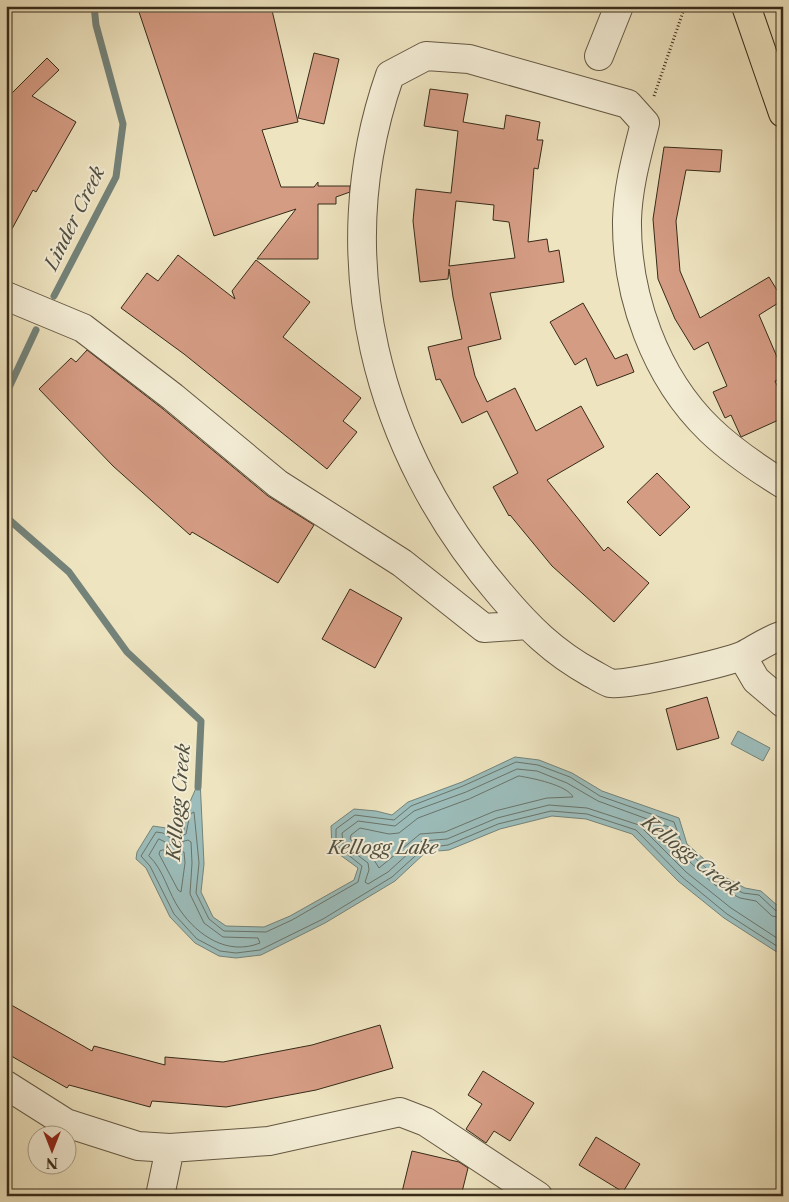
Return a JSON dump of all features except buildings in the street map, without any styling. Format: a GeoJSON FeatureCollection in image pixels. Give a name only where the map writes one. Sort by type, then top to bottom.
{"type":"FeatureCollection","features":[{"type":"Feature","properties":{"kind":"main road"},"geometry":{"type":"LineString","coordinates":[[746,6],[783,112]]}},
{"type":"Feature","properties":{"kind":"street"},"geometry":{"type":"LineString","coordinates":[[599,56],[619,6]]}},
{"type":"Feature","properties":{"kind":"street"},"geometry":{"type":"LineString","coordinates":[[783,484],[729,447],[702,422],[664,367],[643,320],[636,302],[630,271],[627,219],[634,167],[645,123],[628,104],[469,59],[426,56],[390,75],[378,109],[365,183],[362,239],[368,323],[385,394],[422,478],[441,514],[482,574],[544,643],[578,666],[611,684],[635,683],[742,656],[765,641],[783,634]]}},
{"type":"Feature","properties":{"kind":"street"},"geometry":{"type":"LineString","coordinates":[[6,296],[83,328],[173,397],[278,484],[402,563],[484,628],[528,625]]}},
{"type":"Feature","properties":{"kind":"street"},"geometry":{"type":"LineString","coordinates":[[742,656],[756,680],[783,703]]}},
{"type":"Feature","properties":{"kind":"street"},"geometry":{"type":"LineString","coordinates":[[6,1085],[66,1123],[138,1146],[170,1148],[269,1141],[400,1112],[426,1122],[538,1196]]}},
{"type":"Feature","properties":{"kind":"street"},"geometry":{"type":"LineString","coordinates":[[160,1196],[170,1148]]}},
{"type":"Feature","properties":{"kind":"path"},"geometry":{"type":"LineString","coordinates":[[645,123],[685,6]]}},
{"type":"Feature","properties":{"kind":"water"},"geometry":{"type":"Polygon","coordinates":[[[738,731],[770,748],[763,761],[731,744],[738,731]]]}},
{"type":"Feature","properties":{"kind":"water","name":"Kellogg Lake"},"geometry":{"type":"Polygon","coordinates":[[[515,757],[539,760],[572,773],[602,791],[679,818],[687,844],[723,876],[745,888],[761,891],[778,906],[783,907],[783,956],[724,918],[678,881],[632,834],[586,819],[552,816],[500,829],[449,850],[426,852],[395,881],[325,923],[261,955],[236,958],[219,956],[195,943],[170,917],[146,868],[136,859],[137,852],[153,826],[166,828],[172,834],[184,830],[185,813],[200,779],[204,864],[201,892],[213,917],[226,926],[264,927],[290,916],[354,880],[358,868],[332,849],[331,826],[354,809],[392,815],[408,802],[462,782],[515,757]]]}},
{"type":"Feature","properties":{"kind":"waterway","name":"Linder Creek"},"geometry":{"type":"LineString","coordinates":[[54,296],[116,177],[123,124],[96,25],[94,6]]}},
{"type":"Feature","properties":{"kind":"waterway","name":"Linder Creek"},"geometry":{"type":"LineString","coordinates":[[6,394],[36,330]]}},
{"type":"Feature","properties":{"kind":"waterway","name":"Kellogg Creek"},"geometry":{"type":"LineString","coordinates":[[6,517],[69,572],[127,652],[201,721],[198,787]]}}]}
